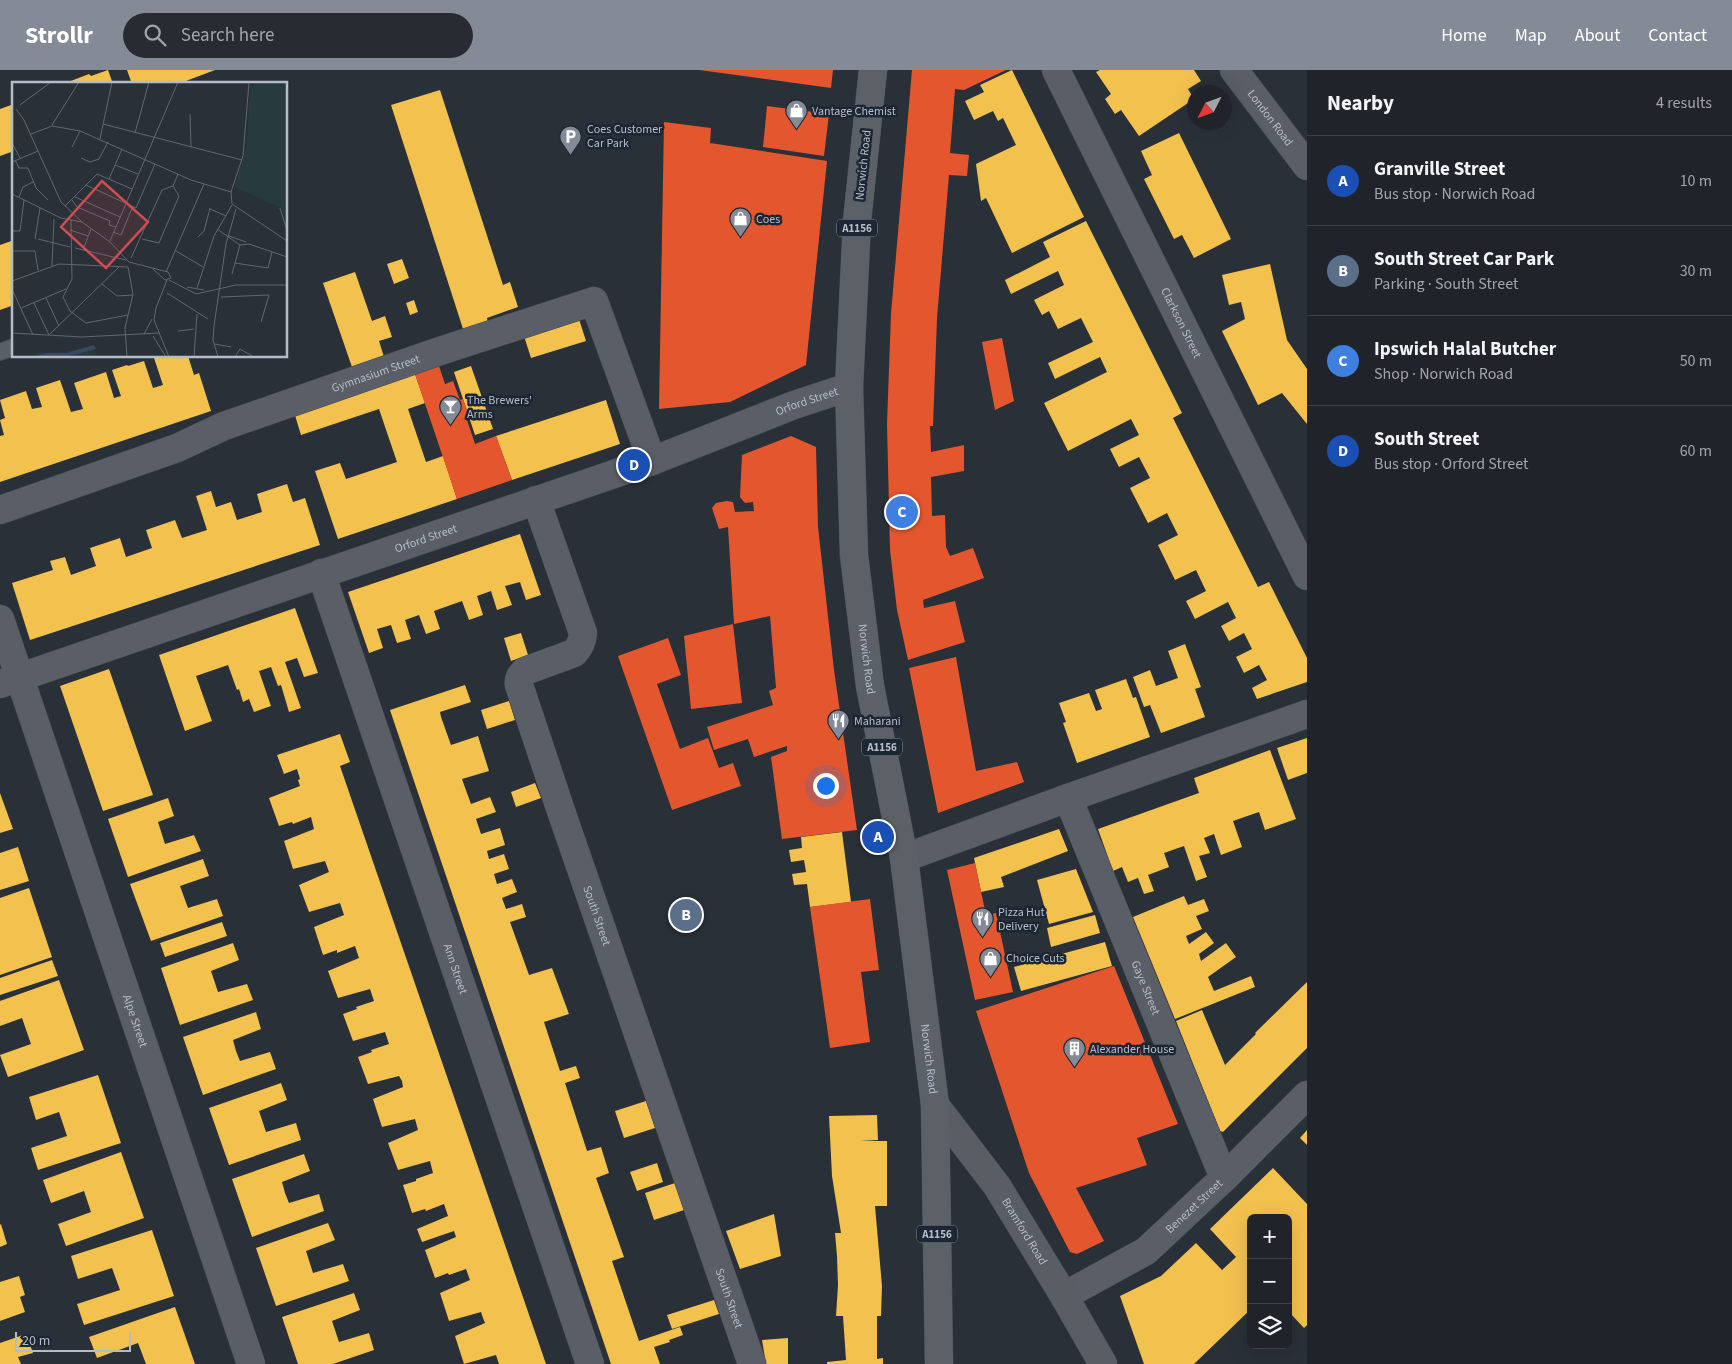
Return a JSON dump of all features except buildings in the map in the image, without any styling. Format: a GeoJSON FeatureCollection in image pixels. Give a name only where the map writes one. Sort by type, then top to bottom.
{"type":"FeatureCollection","features":[{"type":"Feature","properties":{"kind":"main road","name":"Norwich Road"},"geometry":{"type":"LineString","coordinates":[[873,70],[857,221],[849,387],[854,555],[870,686],[904,858],[935,1105],[939,1364]]}},
{"type":"Feature","properties":{"kind":"main road","name":"Bramford Road"},"geometry":{"type":"LineString","coordinates":[[935,1105],[997,1186],[1103,1364]]}},
{"type":"Feature","properties":{"kind":"street","name":"Clarkson Street"},"geometry":{"type":"LineString","coordinates":[[1056,70],[1307,576]]}},
{"type":"Feature","properties":{"kind":"street","name":"London Road"},"geometry":{"type":"LineString","coordinates":[[1234,70],[1307,166]]}},
{"type":"Feature","properties":{"kind":"street","name":"Gymnasium Street"},"geometry":{"type":"LineString","coordinates":[[0,510],[177,448],[224,426],[437,352],[594,301],[652,461]]}},
{"type":"Feature","properties":{"kind":"street","name":"Orford Street"},"geometry":{"type":"LineString","coordinates":[[9,681],[652,461],[794,405],[849,387]]}},
{"type":"Feature","properties":{"kind":"street","name":"South Street"},"geometry":{"type":"LineString","coordinates":[[536,500],[583,633],[579,648],[574,653],[525,671],[518,680],[519,686],[752,1364]]}},
{"type":"Feature","properties":{"kind":"street","name":"Ann Street"},"geometry":{"type":"LineString","coordinates":[[321,573],[590,1364]]}},
{"type":"Feature","properties":{"kind":"street","name":"Alpe Street"},"geometry":{"type":"LineString","coordinates":[[0,619],[9,681],[251,1364]]}},
{"type":"Feature","properties":{"kind":"street"},"geometry":{"type":"LineString","coordinates":[[904,858],[1307,714]]}},
{"type":"Feature","properties":{"kind":"street","name":"Gaye Street"},"geometry":{"type":"LineString","coordinates":[[1068,798],[1224,1178]]}},
{"type":"Feature","properties":{"kind":"street","name":"Benezet Street"},"geometry":{"type":"LineString","coordinates":[[1064,1296],[1146,1251],[1224,1178],[1307,1095]]}},
{"type":"Feature","properties":{"kind":"lane"},"geometry":{"type":"LineString","coordinates":[[0,352],[12,348]]}},
{"type":"Feature","properties":{"kind":"place","name":"Vantage Chemist"},"geometry":{"type":"Point","coordinates":[796,130]}},
{"type":"Feature","properties":{"kind":"place","name":"Coes Customer Car Park"},"geometry":{"type":"Point","coordinates":[571,155]}},
{"type":"Feature","properties":{"kind":"place","name":"Coes"},"geometry":{"type":"Point","coordinates":[740,238]}},
{"type":"Feature","properties":{"kind":"place","name":"The Brewers' Arms"},"geometry":{"type":"Point","coordinates":[451,426]}},
{"type":"Feature","properties":{"kind":"place","name":"South Street"},"geometry":{"type":"Point","coordinates":[634,465]}},
{"type":"Feature","properties":{"kind":"place","name":"Ipswich Halal Butcher"},"geometry":{"type":"Point","coordinates":[902,512]}},
{"type":"Feature","properties":{"kind":"place","name":"Maharani"},"geometry":{"type":"Point","coordinates":[838,740]}},
{"type":"Feature","properties":{"kind":"place","name":"Granville Street"},"geometry":{"type":"Point","coordinates":[878,837]}},
{"type":"Feature","properties":{"kind":"place","name":"South Street Car Park"},"geometry":{"type":"Point","coordinates":[686,915]}},
{"type":"Feature","properties":{"kind":"place","name":"Pizza Hut Delivery"},"geometry":{"type":"Point","coordinates":[982,938]}},
{"type":"Feature","properties":{"kind":"place","name":"Choice Cuts"},"geometry":{"type":"Point","coordinates":[990,977]}},
{"type":"Feature","properties":{"kind":"place","name":"Alexander House"},"geometry":{"type":"Point","coordinates":[1074,1068]}}]}
